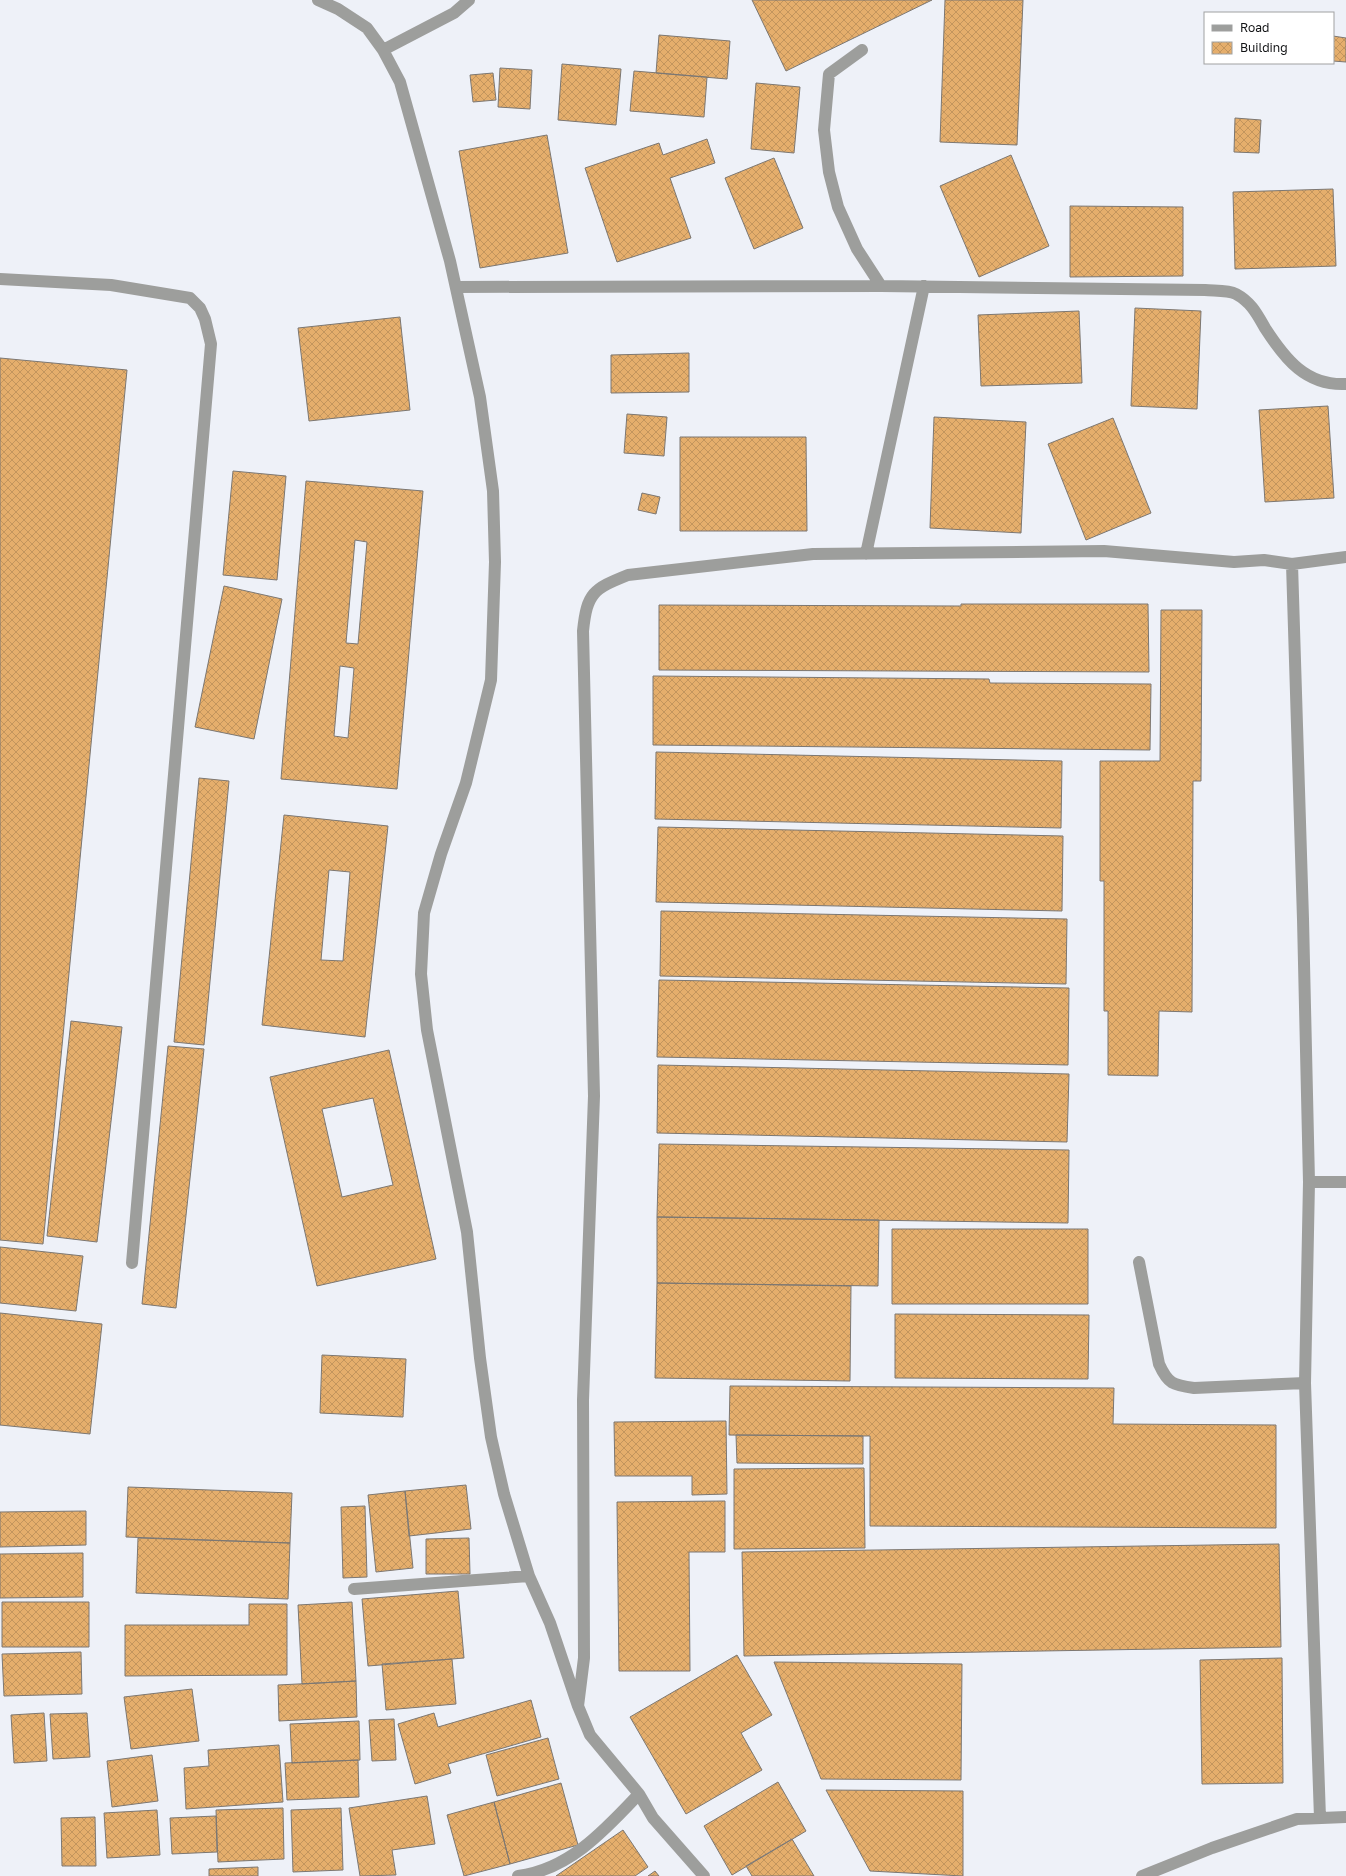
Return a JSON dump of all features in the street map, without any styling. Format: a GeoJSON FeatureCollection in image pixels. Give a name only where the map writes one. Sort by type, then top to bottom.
{"type":"FeatureCollection","features":[{"type":"Feature","properties":{"kind":"street"},"geometry":{"type":"LineString","coordinates":[[318,0],[338,9],[367,28],[383,50],[400,82],[456,287],[480,397],[493,491],[495,562],[491,680],[466,783],[441,854],[424,913],[421,974],[427,1030],[467,1232],[480,1358],[491,1438],[504,1494],[529,1576],[550,1623],[578,1706],[590,1735],[639,1794],[653,1818],[704,1876]]}},
{"type":"Feature","properties":{"kind":"street"},"geometry":{"type":"LineString","coordinates":[[383,50],[454,13],[470,0]]}},
{"type":"Feature","properties":{"kind":"street"},"geometry":{"type":"LineString","coordinates":[[862,50],[829,74],[824,130],[829,172],[838,207],[857,249],[881,286]]}},
{"type":"Feature","properties":{"kind":"street"},"geometry":{"type":"LineString","coordinates":[[0,279],[111,285],[190,298],[200,308],[205,319],[211,344],[132,1263]]}},
{"type":"Feature","properties":{"kind":"street"},"geometry":{"type":"LineString","coordinates":[[456,287],[924,286],[1206,290],[1235,293],[1252,306],[1266,329],[1296,368],[1323,382],[1346,384]]}},
{"type":"Feature","properties":{"kind":"street"},"geometry":{"type":"LineString","coordinates":[[866,554],[924,286]]}},
{"type":"Feature","properties":{"kind":"street"},"geometry":{"type":"LineString","coordinates":[[578,1706],[584,1658],[583,1400],[594,1096],[583,631],[586,609],[594,592],[608,583],[628,575],[813,554],[1104,552],[1234,562],[1264,560],[1292,564],[1346,557]]}},
{"type":"Feature","properties":{"kind":"street"},"geometry":{"type":"LineString","coordinates":[[1292,564],[1303,912],[1309,1182],[1305,1383],[1320,1818]]}},
{"type":"Feature","properties":{"kind":"street"},"geometry":{"type":"LineString","coordinates":[[1309,1182],[1346,1182]]}},
{"type":"Feature","properties":{"kind":"street"},"geometry":{"type":"LineString","coordinates":[[1138,1262],[1159,1364],[1166,1379],[1179,1386],[1194,1388],[1305,1383]]}},
{"type":"Feature","properties":{"kind":"street"},"geometry":{"type":"LineString","coordinates":[[354,1589],[529,1576]]}},
{"type":"Feature","properties":{"kind":"street"},"geometry":{"type":"LineString","coordinates":[[518,1876],[528,1875],[561,1863],[602,1833],[639,1794]]}},
{"type":"Feature","properties":{"kind":"street"},"geometry":{"type":"LineString","coordinates":[[1142,1876],[1212,1848],[1297,1819],[1346,1817]]}},
{"type":"Feature","properties":{"kind":"building"},"geometry":{"type":"Polygon","coordinates":[[[752,0],[932,0],[786,71],[752,0]]]}},
{"type":"Feature","properties":{"kind":"building"},"geometry":{"type":"Polygon","coordinates":[[[945,0],[1023,0],[1017,145],[940,142],[945,0]]]}},
{"type":"Feature","properties":{"kind":"building"},"geometry":{"type":"Polygon","coordinates":[[[659,35],[730,41],[727,79],[656,73],[659,35]]]}},
{"type":"Feature","properties":{"kind":"building"},"geometry":{"type":"Polygon","coordinates":[[[1334,36],[1346,38],[1346,62],[1334,61],[1334,36]]]}},
{"type":"Feature","properties":{"kind":"building"},"geometry":{"type":"Polygon","coordinates":[[[562,64],[621,69],[616,125],[558,120],[562,64]]]}},
{"type":"Feature","properties":{"kind":"building"},"geometry":{"type":"Polygon","coordinates":[[[500,68],[532,70],[530,109],[498,107],[500,68]]]}},
{"type":"Feature","properties":{"kind":"building"},"geometry":{"type":"Polygon","coordinates":[[[634,71],[707,77],[704,117],[630,111],[634,71]]]}},
{"type":"Feature","properties":{"kind":"building"},"geometry":{"type":"Polygon","coordinates":[[[493,73],[496,100],[473,102],[470,75],[493,73]]]}},
{"type":"Feature","properties":{"kind":"building"},"geometry":{"type":"Polygon","coordinates":[[[756,83],[800,87],[794,153],[751,149],[756,83]]]}},
{"type":"Feature","properties":{"kind":"building"},"geometry":{"type":"Polygon","coordinates":[[[1235,118],[1261,120],[1259,153],[1234,152],[1235,118]]]}},
{"type":"Feature","properties":{"kind":"building"},"geometry":{"type":"Polygon","coordinates":[[[547,135],[568,253],[480,268],[459,151],[547,135]]]}},
{"type":"Feature","properties":{"kind":"building"},"geometry":{"type":"Polygon","coordinates":[[[707,139],[715,163],[670,178],[691,238],[617,262],[585,168],[659,143],[663,155],[707,139]]]}},
{"type":"Feature","properties":{"kind":"building"},"geometry":{"type":"Polygon","coordinates":[[[1011,155],[1049,246],[979,277],[940,186],[1011,155]]]}},
{"type":"Feature","properties":{"kind":"building"},"geometry":{"type":"Polygon","coordinates":[[[774,158],[803,228],[754,249],[725,178],[774,158]]]}},
{"type":"Feature","properties":{"kind":"building"},"geometry":{"type":"Polygon","coordinates":[[[1333,189],[1336,266],[1235,269],[1233,192],[1333,189]]]}},
{"type":"Feature","properties":{"kind":"building"},"geometry":{"type":"Polygon","coordinates":[[[1070,206],[1183,207],[1183,276],[1070,277],[1070,206]]]}},
{"type":"Feature","properties":{"kind":"building"},"geometry":{"type":"Polygon","coordinates":[[[1135,308],[1201,311],[1197,409],[1131,406],[1135,308]]]}},
{"type":"Feature","properties":{"kind":"building"},"geometry":{"type":"Polygon","coordinates":[[[1079,311],[1082,383],[981,386],[978,315],[1079,311]]]}},
{"type":"Feature","properties":{"kind":"building"},"geometry":{"type":"Polygon","coordinates":[[[400,317],[410,410],[309,421],[298,328],[400,317]]]}},
{"type":"Feature","properties":{"kind":"building"},"geometry":{"type":"Polygon","coordinates":[[[689,353],[689,392],[611,393],[611,355],[689,353]]]}},
{"type":"Feature","properties":{"kind":"building"},"geometry":{"type":"Polygon","coordinates":[[[0,358],[127,370],[43,1244],[0,1240],[0,358]]]}},
{"type":"Feature","properties":{"kind":"building"},"geometry":{"type":"Polygon","coordinates":[[[1328,406],[1334,498],[1265,502],[1259,410],[1328,406]]]}},
{"type":"Feature","properties":{"kind":"building"},"geometry":{"type":"Polygon","coordinates":[[[627,414],[667,417],[664,456],[624,453],[627,414]]]}},
{"type":"Feature","properties":{"kind":"building"},"geometry":{"type":"Polygon","coordinates":[[[934,417],[1026,422],[1021,533],[930,528],[934,417]]]}},
{"type":"Feature","properties":{"kind":"building"},"geometry":{"type":"Polygon","coordinates":[[[1113,418],[1151,513],[1086,540],[1048,444],[1113,418]]]}},
{"type":"Feature","properties":{"kind":"building"},"geometry":{"type":"Polygon","coordinates":[[[680,437],[806,437],[807,531],[680,531],[680,437]]]}},
{"type":"Feature","properties":{"kind":"building"},"geometry":{"type":"Polygon","coordinates":[[[233,471],[286,476],[277,580],[223,575],[233,471]]]}},
{"type":"Feature","properties":{"kind":"building"},"geometry":{"type":"Polygon","coordinates":[[[306,481],[423,491],[397,789],[281,779],[306,481]],[[355,540],[346,643],[358,644],[367,542],[355,540]],[[340,666],[334,736],[348,738],[354,668],[340,666]]]}},
{"type":"Feature","properties":{"kind":"building"},"geometry":{"type":"Polygon","coordinates":[[[642,493],[660,497],[656,514],[638,510],[642,493]]]}},
{"type":"Feature","properties":{"kind":"building"},"geometry":{"type":"Polygon","coordinates":[[[224,586],[282,599],[254,739],[195,727],[224,586]]]}},
{"type":"Feature","properties":{"kind":"building"},"geometry":{"type":"Polygon","coordinates":[[[961,604],[1148,604],[1149,672],[659,670],[659,605],[961,606],[961,604]]]}},
{"type":"Feature","properties":{"kind":"building"},"geometry":{"type":"Polygon","coordinates":[[[1161,610],[1202,610],[1201,781],[1193,781],[1192,1012],[1159,1011],[1158,1076],[1108,1075],[1108,1011],[1104,1011],[1104,881],[1100,881],[1100,761],[1160,761],[1161,610]]]}},
{"type":"Feature","properties":{"kind":"building"},"geometry":{"type":"Polygon","coordinates":[[[653,676],[989,679],[990,683],[1151,684],[1150,750],[653,745],[653,676]]]}},
{"type":"Feature","properties":{"kind":"building"},"geometry":{"type":"Polygon","coordinates":[[[656,752],[1062,761],[1061,828],[655,819],[656,752]]]}},
{"type":"Feature","properties":{"kind":"building"},"geometry":{"type":"Polygon","coordinates":[[[199,778],[229,781],[204,1045],[174,1042],[199,778]]]}},
{"type":"Feature","properties":{"kind":"building"},"geometry":{"type":"Polygon","coordinates":[[[284,815],[388,826],[365,1037],[262,1025],[284,815]],[[329,870],[321,960],[343,961],[350,872],[329,870]]]}},
{"type":"Feature","properties":{"kind":"building"},"geometry":{"type":"Polygon","coordinates":[[[658,827],[1063,836],[1062,911],[656,902],[658,827]]]}},
{"type":"Feature","properties":{"kind":"building"},"geometry":{"type":"Polygon","coordinates":[[[661,911],[1067,919],[1066,984],[660,976],[661,911]]]}},
{"type":"Feature","properties":{"kind":"building"},"geometry":{"type":"Polygon","coordinates":[[[659,980],[1069,988],[1068,1065],[657,1057],[659,980]]]}},
{"type":"Feature","properties":{"kind":"building"},"geometry":{"type":"Polygon","coordinates":[[[71,1021],[122,1027],[97,1242],[47,1236],[71,1021]]]}},
{"type":"Feature","properties":{"kind":"building"},"geometry":{"type":"Polygon","coordinates":[[[168,1046],[204,1049],[176,1308],[142,1304],[168,1046]]]}},
{"type":"Feature","properties":{"kind":"building"},"geometry":{"type":"Polygon","coordinates":[[[389,1050],[436,1259],[317,1286],[270,1077],[389,1050]],[[373,1098],[322,1109],[342,1197],[393,1185],[373,1098]]]}},
{"type":"Feature","properties":{"kind":"building"},"geometry":{"type":"Polygon","coordinates":[[[658,1065],[1069,1074],[1067,1142],[657,1133],[658,1065]]]}},
{"type":"Feature","properties":{"kind":"building"},"geometry":{"type":"Polygon","coordinates":[[[659,1144],[1069,1150],[1068,1223],[657,1217],[659,1144]]]}},
{"type":"Feature","properties":{"kind":"building"},"geometry":{"type":"Polygon","coordinates":[[[657,1217],[879,1220],[878,1286],[657,1283],[657,1217]]]}},
{"type":"Feature","properties":{"kind":"building"},"geometry":{"type":"Polygon","coordinates":[[[892,1229],[1088,1229],[1088,1304],[892,1304],[892,1229]]]}},
{"type":"Feature","properties":{"kind":"building"},"geometry":{"type":"Polygon","coordinates":[[[0,1247],[83,1256],[76,1311],[0,1303],[0,1247]]]}},
{"type":"Feature","properties":{"kind":"building"},"geometry":{"type":"Polygon","coordinates":[[[657,1283],[851,1286],[850,1381],[655,1378],[657,1283]]]}},
{"type":"Feature","properties":{"kind":"building"},"geometry":{"type":"Polygon","coordinates":[[[0,1313],[102,1324],[90,1434],[0,1425],[0,1313]]]}},
{"type":"Feature","properties":{"kind":"building"},"geometry":{"type":"Polygon","coordinates":[[[895,1314],[1089,1315],[1088,1379],[895,1378],[895,1314]]]}},
{"type":"Feature","properties":{"kind":"building"},"geometry":{"type":"Polygon","coordinates":[[[322,1355],[406,1359],[403,1417],[320,1413],[322,1355]]]}},
{"type":"Feature","properties":{"kind":"building"},"geometry":{"type":"Polygon","coordinates":[[[730,1386],[1114,1388],[1113,1424],[1276,1425],[1276,1528],[870,1526],[870,1436],[729,1435],[730,1386]]]}},
{"type":"Feature","properties":{"kind":"building"},"geometry":{"type":"Polygon","coordinates":[[[726,1421],[727,1494],[692,1495],[692,1476],[615,1476],[614,1422],[726,1421]]]}},
{"type":"Feature","properties":{"kind":"building"},"geometry":{"type":"Polygon","coordinates":[[[736,1435],[863,1436],[863,1464],[737,1463],[736,1435]]]}},
{"type":"Feature","properties":{"kind":"building"},"geometry":{"type":"Polygon","coordinates":[[[864,1468],[865,1548],[734,1549],[734,1469],[864,1468]]]}},
{"type":"Feature","properties":{"kind":"building"},"geometry":{"type":"Polygon","coordinates":[[[466,1485],[471,1529],[409,1536],[405,1491],[466,1485]]]}},
{"type":"Feature","properties":{"kind":"building"},"geometry":{"type":"Polygon","coordinates":[[[128,1487],[292,1493],[290,1543],[126,1537],[128,1487]]]}},
{"type":"Feature","properties":{"kind":"building"},"geometry":{"type":"Polygon","coordinates":[[[405,1491],[413,1568],[376,1572],[368,1495],[405,1491]]]}},
{"type":"Feature","properties":{"kind":"building"},"geometry":{"type":"Polygon","coordinates":[[[725,1501],[725,1552],[689,1552],[690,1671],[619,1671],[617,1502],[725,1501]]]}},
{"type":"Feature","properties":{"kind":"building"},"geometry":{"type":"Polygon","coordinates":[[[365,1506],[367,1577],[343,1578],[341,1507],[365,1506]]]}},
{"type":"Feature","properties":{"kind":"building"},"geometry":{"type":"Polygon","coordinates":[[[86,1511],[86,1545],[0,1547],[0,1512],[86,1511]]]}},
{"type":"Feature","properties":{"kind":"building"},"geometry":{"type":"Polygon","coordinates":[[[138,1538],[290,1543],[288,1599],[136,1593],[138,1538]]]}},
{"type":"Feature","properties":{"kind":"building"},"geometry":{"type":"Polygon","coordinates":[[[469,1538],[470,1574],[426,1574],[426,1539],[469,1538]]]}},
{"type":"Feature","properties":{"kind":"building"},"geometry":{"type":"Polygon","coordinates":[[[1279,1544],[1281,1647],[744,1656],[742,1552],[1279,1544]]]}},
{"type":"Feature","properties":{"kind":"building"},"geometry":{"type":"Polygon","coordinates":[[[83,1553],[83,1597],[0,1598],[0,1554],[83,1553]]]}},
{"type":"Feature","properties":{"kind":"building"},"geometry":{"type":"Polygon","coordinates":[[[458,1591],[464,1658],[368,1666],[362,1599],[458,1591]]]}},
{"type":"Feature","properties":{"kind":"building"},"geometry":{"type":"Polygon","coordinates":[[[2,1602],[89,1602],[89,1647],[2,1647],[2,1602]]]}},
{"type":"Feature","properties":{"kind":"building"},"geometry":{"type":"Polygon","coordinates":[[[352,1602],[356,1681],[302,1684],[298,1605],[352,1602]]]}},
{"type":"Feature","properties":{"kind":"building"},"geometry":{"type":"Polygon","coordinates":[[[249,1604],[287,1604],[287,1675],[125,1676],[125,1625],[249,1625],[249,1604]]]}},
{"type":"Feature","properties":{"kind":"building"},"geometry":{"type":"Polygon","coordinates":[[[81,1652],[82,1694],[4,1696],[2,1654],[81,1652]]]}},
{"type":"Feature","properties":{"kind":"building"},"geometry":{"type":"Polygon","coordinates":[[[737,1655],[772,1715],[741,1733],[762,1770],[686,1814],[630,1717],[737,1655]]]}},
{"type":"Feature","properties":{"kind":"building"},"geometry":{"type":"Polygon","coordinates":[[[1282,1658],[1283,1783],[1202,1784],[1200,1660],[1282,1658]]]}},
{"type":"Feature","properties":{"kind":"building"},"geometry":{"type":"Polygon","coordinates":[[[452,1659],[456,1704],[386,1710],[382,1664],[452,1659]]]}},
{"type":"Feature","properties":{"kind":"building"},"geometry":{"type":"Polygon","coordinates":[[[774,1662],[962,1664],[961,1780],[821,1779],[774,1662]]]}},
{"type":"Feature","properties":{"kind":"building"},"geometry":{"type":"Polygon","coordinates":[[[356,1681],[357,1717],[279,1721],[278,1685],[356,1681]]]}},
{"type":"Feature","properties":{"kind":"building"},"geometry":{"type":"Polygon","coordinates":[[[192,1689],[199,1741],[131,1749],[124,1697],[192,1689]]]}},
{"type":"Feature","properties":{"kind":"building"},"geometry":{"type":"Polygon","coordinates":[[[531,1700],[541,1737],[448,1764],[451,1773],[415,1784],[398,1724],[434,1713],[438,1727],[531,1700]]]}},
{"type":"Feature","properties":{"kind":"building"},"geometry":{"type":"Polygon","coordinates":[[[44,1713],[47,1761],[14,1763],[11,1715],[44,1713]]]}},
{"type":"Feature","properties":{"kind":"building"},"geometry":{"type":"Polygon","coordinates":[[[87,1713],[90,1757],[53,1759],[50,1714],[87,1713]]]}},
{"type":"Feature","properties":{"kind":"building"},"geometry":{"type":"Polygon","coordinates":[[[394,1719],[396,1760],[372,1761],[369,1720],[394,1719]]]}},
{"type":"Feature","properties":{"kind":"building"},"geometry":{"type":"Polygon","coordinates":[[[359,1721],[360,1760],[292,1763],[290,1724],[359,1721]]]}},
{"type":"Feature","properties":{"kind":"building"},"geometry":{"type":"Polygon","coordinates":[[[548,1738],[559,1779],[497,1796],[486,1755],[548,1738]]]}},
{"type":"Feature","properties":{"kind":"building"},"geometry":{"type":"Polygon","coordinates":[[[279,1745],[283,1802],[186,1809],[184,1768],[209,1766],[208,1750],[279,1745]]]}},
{"type":"Feature","properties":{"kind":"building"},"geometry":{"type":"Polygon","coordinates":[[[152,1755],[158,1801],[112,1807],[107,1761],[152,1755]]]}},
{"type":"Feature","properties":{"kind":"building"},"geometry":{"type":"Polygon","coordinates":[[[358,1760],[359,1797],[287,1800],[285,1763],[358,1760]]]}},
{"type":"Feature","properties":{"kind":"building"},"geometry":{"type":"Polygon","coordinates":[[[778,1782],[806,1831],[732,1875],[704,1826],[778,1782]]]}},
{"type":"Feature","properties":{"kind":"building"},"geometry":{"type":"Polygon","coordinates":[[[561,1783],[578,1845],[510,1864],[494,1802],[561,1783]]]}},
{"type":"Feature","properties":{"kind":"building"},"geometry":{"type":"Polygon","coordinates":[[[826,1790],[963,1791],[963,1876],[870,1871],[826,1790]]]}},
{"type":"Feature","properties":{"kind":"building"},"geometry":{"type":"Polygon","coordinates":[[[427,1796],[435,1844],[392,1850],[396,1875],[360,1876],[349,1808],[427,1796]]]}},
{"type":"Feature","properties":{"kind":"building"},"geometry":{"type":"Polygon","coordinates":[[[494,1802],[510,1864],[464,1876],[447,1815],[494,1802]]]}},
{"type":"Feature","properties":{"kind":"building"},"geometry":{"type":"Polygon","coordinates":[[[283,1808],[284,1859],[218,1862],[216,1810],[283,1808]]]}},
{"type":"Feature","properties":{"kind":"building"},"geometry":{"type":"Polygon","coordinates":[[[341,1808],[343,1870],[293,1872],[291,1810],[341,1808]]]}},
{"type":"Feature","properties":{"kind":"building"},"geometry":{"type":"Polygon","coordinates":[[[157,1810],[160,1855],[107,1858],[104,1813],[157,1810]]]}},
{"type":"Feature","properties":{"kind":"building"},"geometry":{"type":"Polygon","coordinates":[[[216,1816],[217,1852],[172,1854],[170,1818],[216,1816]]]}},
{"type":"Feature","properties":{"kind":"building"},"geometry":{"type":"Polygon","coordinates":[[[95,1817],[96,1866],[62,1866],[61,1818],[95,1817]]]}},
{"type":"Feature","properties":{"kind":"building"},"geometry":{"type":"Polygon","coordinates":[[[623,1830],[648,1867],[635,1876],[556,1876],[623,1830]]]}},
{"type":"Feature","properties":{"kind":"building"},"geometry":{"type":"Polygon","coordinates":[[[792,1839],[814,1876],[752,1876],[746,1866],[792,1839]]]}},
{"type":"Feature","properties":{"kind":"building"},"geometry":{"type":"Polygon","coordinates":[[[258,1867],[258,1876],[209,1876],[209,1869],[258,1867]]]}},
{"type":"Feature","properties":{"kind":"building"},"geometry":{"type":"Polygon","coordinates":[[[655,1871],[659,1876],[648,1876],[655,1871]]]}}]}
